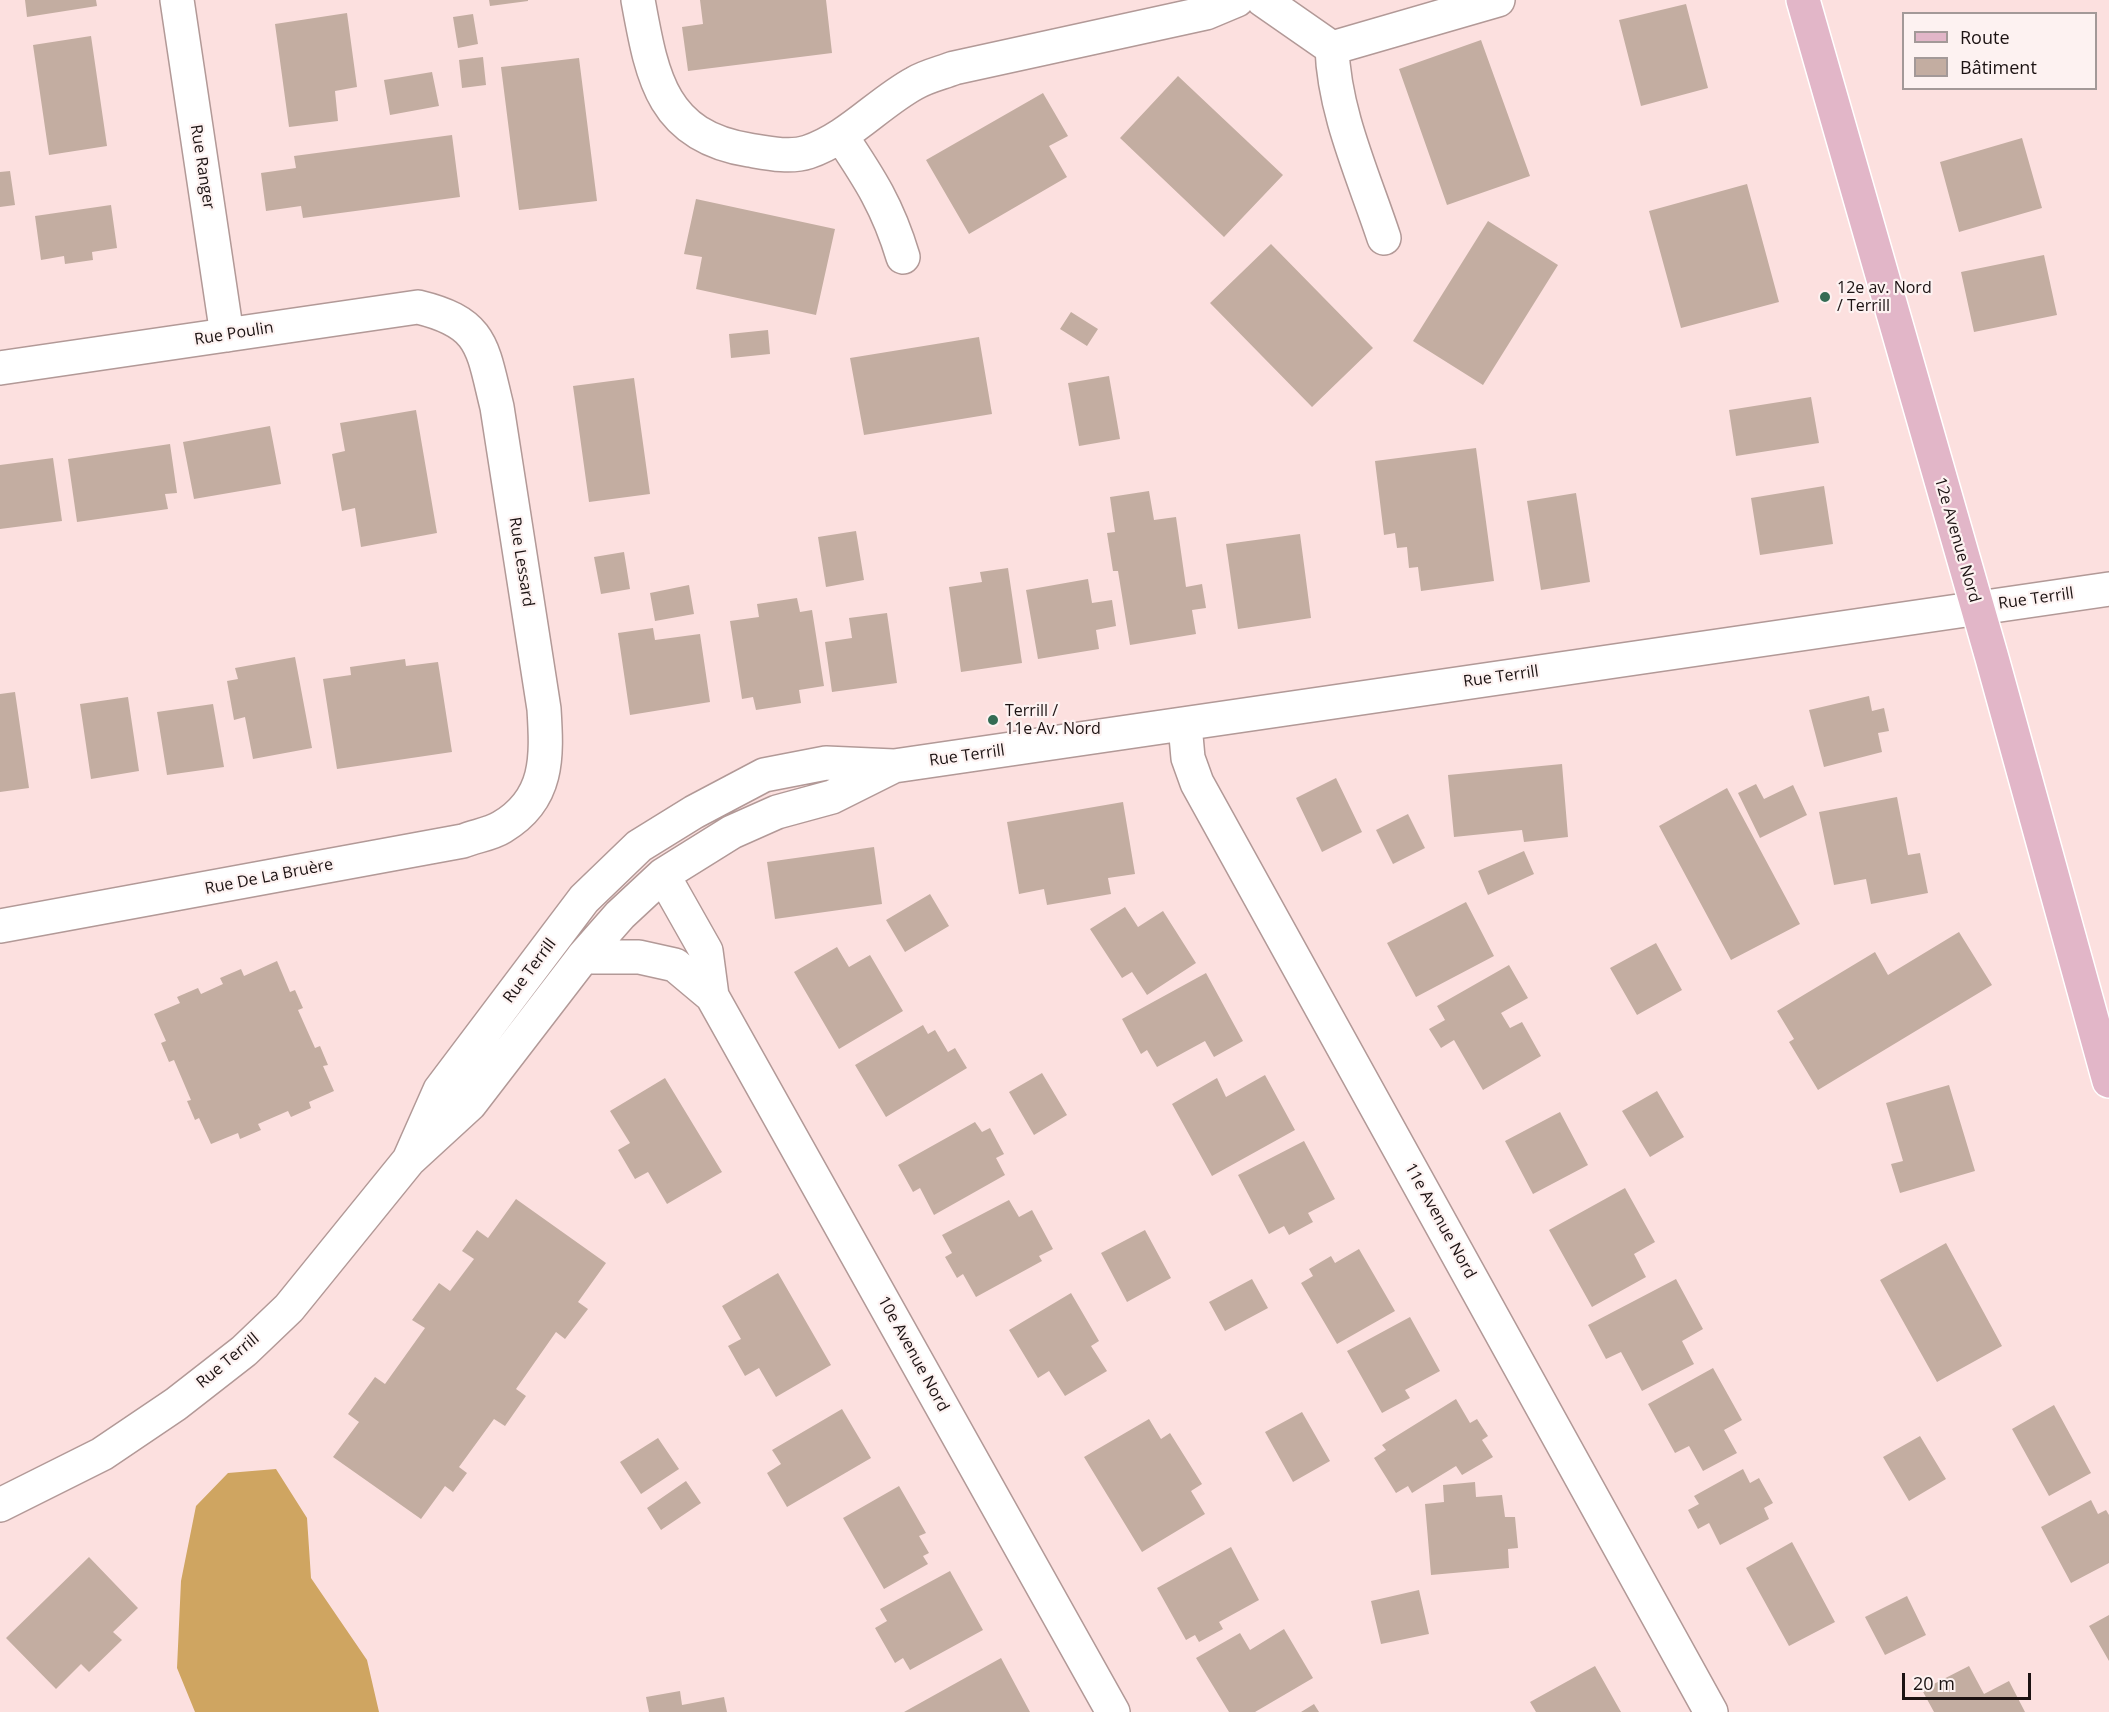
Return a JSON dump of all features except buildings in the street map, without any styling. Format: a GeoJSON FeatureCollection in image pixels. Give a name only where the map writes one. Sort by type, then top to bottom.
{"type":"FeatureCollection","features":[{"type":"Feature","properties":{"kind":"main road","name":"12e Avenue Nord"},"geometry":{"type":"LineString","coordinates":[[1803,0],[1977,608],[2109,1081]]}},
{"type":"Feature","properties":{"kind":"street","name":"Rue Ranger"},"geometry":{"type":"LineString","coordinates":[[177,0],[228,335]]}},
{"type":"Feature","properties":{"kind":"street"},"geometry":{"type":"LineString","coordinates":[[638,0],[659,85],[673,113],[701,136],[728,147],[774,154],[807,153],[841,136],[916,82],[954,68],[1206,13],[1237,0]]}},
{"type":"Feature","properties":{"kind":"street"},"geometry":{"type":"LineString","coordinates":[[1263,0],[1332,48]]}},
{"type":"Feature","properties":{"kind":"street"},"geometry":{"type":"LineString","coordinates":[[1332,48],[1498,0]]}},
{"type":"Feature","properties":{"kind":"street"},"geometry":{"type":"LineString","coordinates":[[1332,48],[1333,72],[1342,109],[1384,238]]}},
{"type":"Feature","properties":{"kind":"street"},"geometry":{"type":"LineString","coordinates":[[841,136],[877,189],[892,220],[903,257]]}},
{"type":"Feature","properties":{"kind":"street","name":"Rue Poulin"},"geometry":{"type":"LineString","coordinates":[[0,368],[418,307],[446,314],[464,324]]}},
{"type":"Feature","properties":{"kind":"street","name":"Rue Lessard"},"geometry":{"type":"LineString","coordinates":[[464,324],[476,340],[486,363],[497,407],[544,709],[546,751],[542,779],[530,805]]}},
{"type":"Feature","properties":{"kind":"street","name":"Rue Terrill"},"geometry":{"type":"LineString","coordinates":[[409,1160],[440,1090],[584,899],[639,846],[694,812],[764,775],[826,763],[894,766],[2109,588]]}},
{"type":"Feature","properties":{"kind":"street","name":"11e Avenue Nord"},"geometry":{"type":"LineString","coordinates":[[1185,725],[1188,758],[1197,783],[1711,1712]]}},
{"type":"Feature","properties":{"kind":"street","name":"Rue Terrill"},"geometry":{"type":"LineString","coordinates":[[0,1505],[102,1454],[176,1404],[244,1351],[289,1308],[409,1160],[470,1104],[583,957],[620,915],[663,875],[732,832],[777,812],[832,797],[894,766]]}},
{"type":"Feature","properties":{"kind":"street","name":"Rue De La Bruère"},"geometry":{"type":"LineString","coordinates":[[0,926],[463,841],[502,828],[530,805]]}},
{"type":"Feature","properties":{"kind":"street","name":"10e Avenue Nord"},"geometry":{"type":"LineString","coordinates":[[663,875],[706,951],[712,996]]}},
{"type":"Feature","properties":{"kind":"street","name":"10e Avenue Nord"},"geometry":{"type":"LineString","coordinates":[[583,957],[639,957],[675,965],[712,996],[1113,1712]]}},
{"type":"Feature","properties":{"kind":"shaded area"},"geometry":{"type":"Polygon","coordinates":[[[276,1469],[307,1518],[311,1578],[367,1660],[379,1712],[195,1712],[177,1668],[181,1581],[196,1506],[228,1473],[276,1469]]]}},
{"type":"Feature","properties":{"kind":"place","name":"12e av. Nord / Terrill"},"geometry":{"type":"Point","coordinates":[1825,297]}},
{"type":"Feature","properties":{"kind":"place","name":"Terrill / 11e Av. Nord"},"geometry":{"type":"Point","coordinates":[993,720]}}]}
